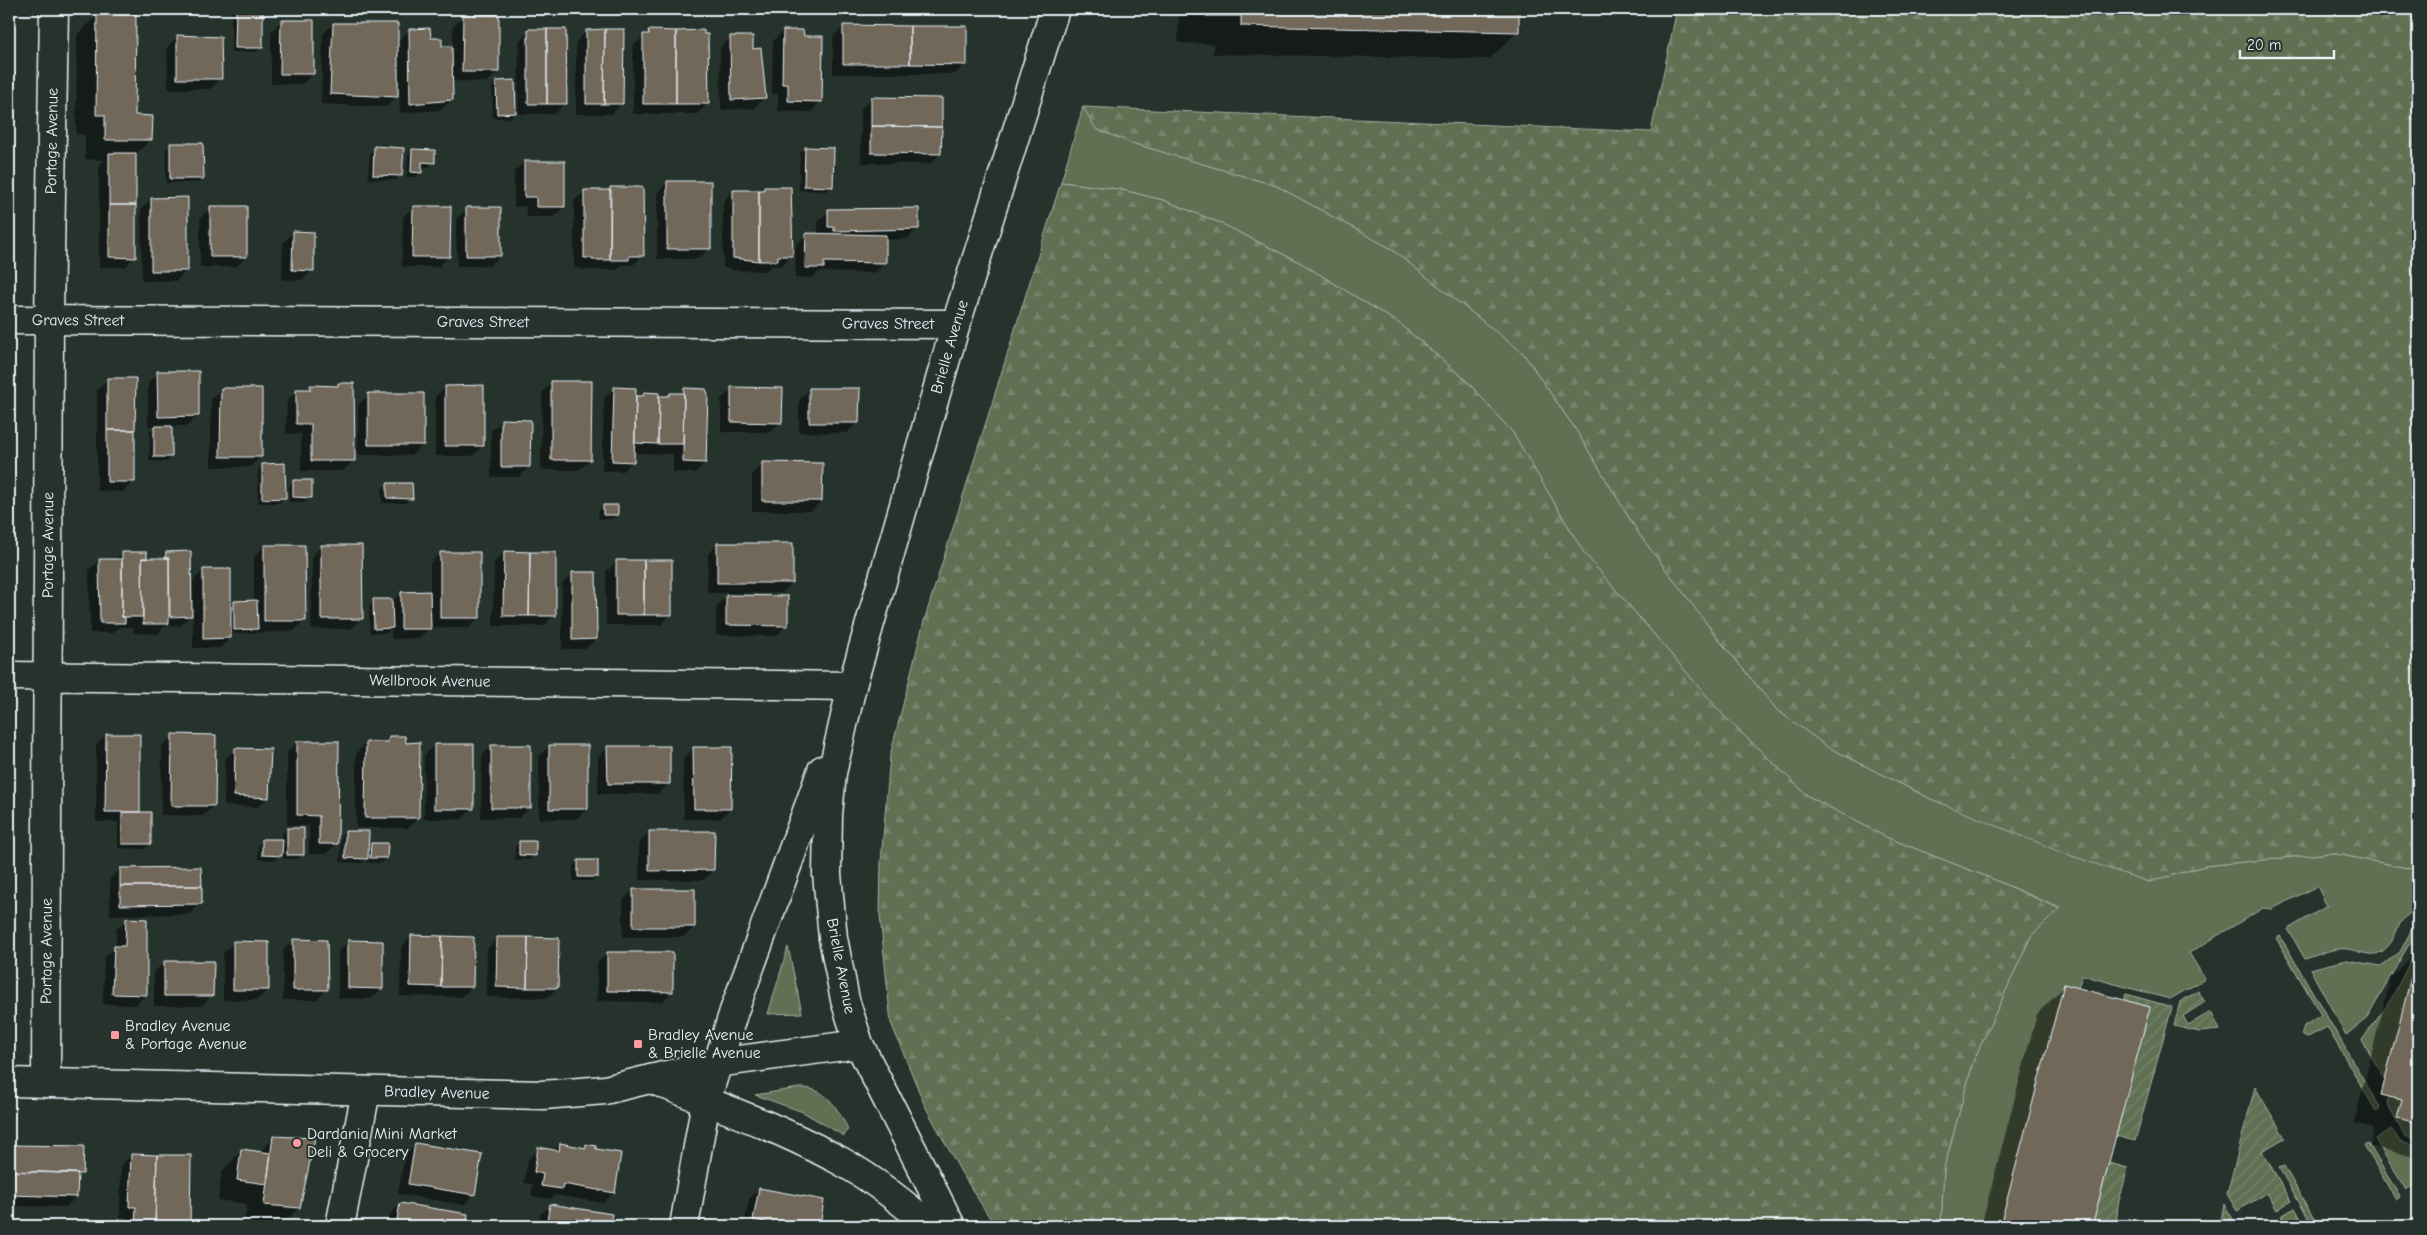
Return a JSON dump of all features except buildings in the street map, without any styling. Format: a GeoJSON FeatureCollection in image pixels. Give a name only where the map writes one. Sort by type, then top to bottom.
{"type":"FeatureCollection","features":[{"type":"Feature","properties":{"kind":"street","name":"Portage Avenue"},"geometry":{"type":"LineString","coordinates":[[46,1083],[50,676],[49,320],[54,9]]}},
{"type":"Feature","properties":{"kind":"street","name":"Brielle Avenue"},"geometry":{"type":"LineString","coordinates":[[952,1226],[859,1044],[845,1000],[833,938],[827,874],[828,814],[832,773],[852,686],[956,324],[1055,9]]}},
{"type":"Feature","properties":{"kind":"street","name":"Graves Street"},"geometry":{"type":"LineString","coordinates":[[9,320],[956,324]]}},
{"type":"Feature","properties":{"kind":"street","name":"Wellbrook Avenue"},"geometry":{"type":"LineString","coordinates":[[9,676],[852,686]]}},
{"type":"Feature","properties":{"kind":"street","name":"Brielle Avenue"},"geometry":{"type":"LineString","coordinates":[[684,1226],[706,1101],[716,1063],[852,686]]}},
{"type":"Feature","properties":{"kind":"street","name":"Bradley Avenue"},"geometry":{"type":"LineString","coordinates":[[9,1082],[543,1095],[604,1090],[716,1063],[859,1044]]}},
{"type":"Feature","properties":{"kind":"street"},"geometry":{"type":"LineString","coordinates":[[652,1079],[768,1125],[832,1156],[897,1197],[930,1226]]}},
{"type":"Feature","properties":{"kind":"street"},"geometry":{"type":"LineString","coordinates":[[340,1226],[366,1091]]}},
{"type":"Feature","properties":{"kind":"green space"},"geometry":{"type":"Polygon","coordinates":[[[1677,9],[2418,9],[2418,870],[2331,853],[2204,866],[2149,882],[2063,853],[1931,799],[1828,747],[1777,710],[1720,641],[1639,534],[1576,430],[1523,353],[1390,248],[1277,186],[1132,143],[1096,129],[1083,107],[1651,132],[1677,9]]]}},
{"type":"Feature","properties":{"kind":"green space"},"geometry":{"type":"Polygon","coordinates":[[[1083,107],[1096,129],[1132,143],[1277,186],[1390,248],[1523,353],[1576,430],[1639,534],[1720,641],[1777,710],[1828,747],[1931,799],[2149,882],[2204,866],[2331,853],[2418,870],[2418,910],[2404,918],[2391,942],[2377,954],[2336,949],[2305,959],[2288,929],[2327,906],[2317,886],[2272,909],[2263,908],[2189,953],[2205,979],[2170,999],[2082,975],[2078,988],[2064,984],[2000,1226],[1941,1226],[1944,1168],[1973,1062],[2031,936],[2060,908],[1888,838],[1808,796],[1724,716],[1584,553],[1513,433],[1467,381],[1400,324],[1301,263],[1220,223],[1163,200],[1118,189],[1061,182],[1083,107]]]}},
{"type":"Feature","properties":{"kind":"green space"},"geometry":{"type":"Polygon","coordinates":[[[1061,182],[1118,189],[1163,200],[1220,223],[1301,263],[1400,324],[1467,381],[1513,433],[1584,553],[1724,716],[1808,796],[1888,838],[1995,880],[2060,909],[2031,936],[1973,1062],[1944,1168],[1941,1226],[995,1226],[961,1172],[925,1106],[891,1023],[880,916],[881,862],[890,756],[924,621],[1061,182]]]}},
{"type":"Feature","properties":{"kind":"green space"},"geometry":{"type":"Polygon","coordinates":[[[2418,923],[2418,937],[2408,946],[2366,1019],[2346,1035],[2310,969],[2346,960],[2381,966],[2400,952],[2413,927],[2418,923]]]}},
{"type":"Feature","properties":{"kind":"green space"},"geometry":{"type":"Polygon","coordinates":[[[2280,936],[2380,1108],[2376,1111],[2327,1027],[2308,1037],[2301,1035],[2304,1026],[2321,1015],[2276,938],[2280,936]]]}},
{"type":"Feature","properties":{"kind":"green space"},"geometry":{"type":"Polygon","coordinates":[[[2418,946],[2385,1080],[2362,1040],[2389,1003],[2418,946]]]}},
{"type":"Feature","properties":{"kind":"green space"},"geometry":{"type":"Polygon","coordinates":[[[788,947],[802,1013],[768,1014],[788,947]]]}},
{"type":"Feature","properties":{"kind":"green space"},"geometry":{"type":"Polygon","coordinates":[[[2198,991],[2205,1002],[2183,1016],[2188,1025],[2211,1012],[2220,1030],[2199,1032],[2174,1026],[2180,1002],[2198,991]]]}},
{"type":"Feature","properties":{"kind":"green space"},"geometry":{"type":"Polygon","coordinates":[[[2126,994],[2172,1007],[2135,1141],[2116,1136],[2150,1007],[2124,1000],[2126,994]]]}},
{"type":"Feature","properties":{"kind":"green space"},"geometry":{"type":"Polygon","coordinates":[[[2255,1087],[2285,1138],[2262,1151],[2291,1201],[2277,1210],[2267,1193],[2237,1211],[2227,1194],[2255,1087]]]}},
{"type":"Feature","properties":{"kind":"green space"},"geometry":{"type":"Polygon","coordinates":[[[799,1088],[817,1091],[830,1100],[848,1129],[844,1136],[803,1112],[755,1095],[799,1088]]]}},
{"type":"Feature","properties":{"kind":"green space"},"geometry":{"type":"Polygon","coordinates":[[[2389,1097],[2402,1100],[2398,1118],[2418,1123],[2418,1140],[2405,1136],[2387,1103],[2389,1097]]]}},
{"type":"Feature","properties":{"kind":"green space"},"geometry":{"type":"Polygon","coordinates":[[[2392,1129],[2400,1142],[2418,1147],[2418,1182],[2406,1190],[2375,1139],[2392,1129]]]}},
{"type":"Feature","properties":{"kind":"green space"},"geometry":{"type":"Polygon","coordinates":[[[2368,1143],[2400,1197],[2396,1200],[2364,1145],[2368,1143]]]}},
{"type":"Feature","properties":{"kind":"green space"},"geometry":{"type":"Polygon","coordinates":[[[2109,1163],[2128,1168],[2118,1205],[2116,1226],[2092,1226],[2109,1163]]]}},
{"type":"Feature","properties":{"kind":"green space"},"geometry":{"type":"Polygon","coordinates":[[[2284,1166],[2318,1226],[2313,1226],[2279,1168],[2284,1166]]]}},
{"type":"Feature","properties":{"kind":"green space"},"geometry":{"type":"Polygon","coordinates":[[[2224,1204],[2237,1226],[2220,1226],[2224,1204]]]}},
{"type":"Feature","properties":{"kind":"green space"},"geometry":{"type":"Polygon","coordinates":[[[2295,1208],[2305,1226],[2287,1226],[2281,1216],[2295,1208]]]}},
{"type":"Feature","properties":{"kind":"place","name":"Bradley Avenue & Portage Avenue"},"geometry":{"type":"Point","coordinates":[115,1035]}},
{"type":"Feature","properties":{"kind":"place","name":"Bradley Avenue & Brielle Avenue"},"geometry":{"type":"Point","coordinates":[638,1044]}},
{"type":"Feature","properties":{"kind":"place","name":"Dardania Mini Market Deli & Grocery"},"geometry":{"type":"Point","coordinates":[297,1143]}}]}
